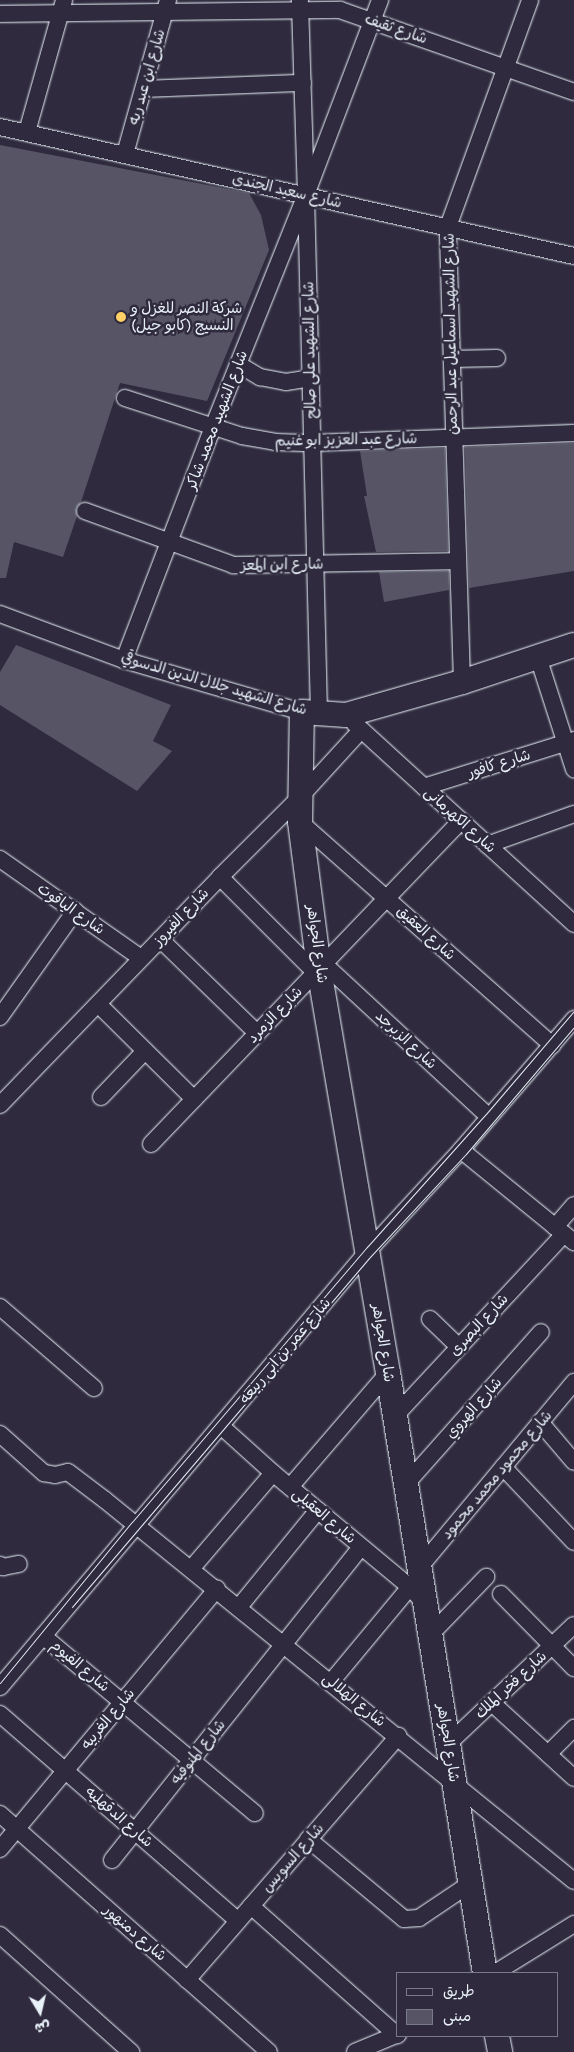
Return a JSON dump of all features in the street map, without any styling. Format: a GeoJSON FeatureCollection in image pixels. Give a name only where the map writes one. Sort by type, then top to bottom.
{"type":"FeatureCollection","features":[{"type":"Feature","properties":{"kind":"main road","name":"شارع الشهيد جلال الدين الدسوقي"},"geometry":{"type":"LineString","coordinates":[[311,713],[353,722],[462,682],[574,645]]}},
{"type":"Feature","properties":{"kind":"main road","name":"شارع الجواهر"},"geometry":{"type":"LineString","coordinates":[[311,713],[300,798],[300,822],[319,968],[406,1484],[414,1577],[425,1604],[485,1972]]}},
{"type":"Feature","properties":{"kind":"main road"},"geometry":{"type":"LineString","coordinates":[[497,2037],[500,2052]]}},
{"type":"Feature","properties":{"kind":"street","name":"شارع الشهيد على صالح"},"geometry":{"type":"LineString","coordinates":[[311,713],[315,564],[306,195],[380,0]]}},
{"type":"Feature","properties":{"kind":"street","name":"شارع الشهيد اسماعيل عبد الرحمن"},"geometry":{"type":"LineString","coordinates":[[462,682],[448,227],[530,0]]}},
{"type":"Feature","properties":{"kind":"street","name":"شارع ثقيف"},"geometry":{"type":"LineString","coordinates":[[0,14],[62,7],[300,5],[340,10],[574,92]]}},
{"type":"Feature","properties":{"kind":"street","name":"شارع الشهيد محمد شاكر"},"geometry":{"type":"LineString","coordinates":[[124,660],[213,427],[306,195],[300,5]]}},
{"type":"Feature","properties":{"kind":"street","name":"شارع ابن عبد ربه"},"geometry":{"type":"LineString","coordinates":[[125,154],[166,6]]}},
{"type":"Feature","properties":{"kind":"street"},"geometry":{"type":"LineString","coordinates":[[27,132],[62,7]]}},
{"type":"Feature","properties":{"kind":"street"},"geometry":{"type":"LineString","coordinates":[[144,89],[303,83]]}},
{"type":"Feature","properties":{"kind":"street","name":"شارع سعيد الجندى"},"geometry":{"type":"LineString","coordinates":[[0,127],[574,256]]}},
{"type":"Feature","properties":{"kind":"street"},"geometry":{"type":"LineString","coordinates":[[452,359],[498,358]]}},
{"type":"Feature","properties":{"kind":"street"},"geometry":{"type":"LineString","coordinates":[[238,364],[260,377],[286,382],[311,378]]}},
{"type":"Feature","properties":{"kind":"street","name":"شارع عبد العزيز ابو غنيم"},"geometry":{"type":"LineString","coordinates":[[125,398],[242,436],[275,442],[312,443],[574,434]]}},
{"type":"Feature","properties":{"kind":"street","name":"شارع ابن المعز"},"geometry":{"type":"LineString","coordinates":[[85,511],[233,565],[458,561]]}},
{"type":"Feature","properties":{"kind":"street","name":"شارع الشهيد جلال الدين الدسوقي"},"geometry":{"type":"LineString","coordinates":[[0,614],[124,660],[311,713]]}},
{"type":"Feature","properties":{"kind":"street"},"geometry":{"type":"LineString","coordinates":[[538,657],[570,741],[574,769]]}},
{"type":"Feature","properties":{"kind":"street","name":"شارع الكهرمانى"},"geometry":{"type":"LineString","coordinates":[[353,722],[487,845],[571,914]]}},
{"type":"Feature","properties":{"kind":"street","name":"شارع الفيروز"},"geometry":{"type":"LineString","coordinates":[[0,1105],[220,877],[300,798],[353,722]]}},
{"type":"Feature","properties":{"kind":"street","name":"شارع كافور"},"geometry":{"type":"LineString","coordinates":[[424,787],[570,741]]}},
{"type":"Feature","properties":{"kind":"street"},"geometry":{"type":"LineString","coordinates":[[487,845],[574,814]]}},
{"type":"Feature","properties":{"kind":"street","name":"شارع الزمرد"},"geometry":{"type":"LineString","coordinates":[[151,1144],[461,820]]}},
{"type":"Feature","properties":{"kind":"street","name":"شارع العقيق"},"geometry":{"type":"LineString","coordinates":[[300,822],[552,1045]]}},
{"type":"Feature","properties":{"kind":"street","name":"شارع الياقوت"},"geometry":{"type":"LineString","coordinates":[[2,865],[142,958]]}},
{"type":"Feature","properties":{"kind":"street","name":"شارع الزبرجد"},"geometry":{"type":"LineString","coordinates":[[220,877],[319,968],[489,1117]]}},
{"type":"Feature","properties":{"kind":"street"},"geometry":{"type":"LineString","coordinates":[[0,1018],[75,912]]}},
{"type":"Feature","properties":{"kind":"street"},"geometry":{"type":"LineString","coordinates":[[160,939],[257,1033]]}},
{"type":"Feature","properties":{"kind":"street"},"geometry":{"type":"LineString","coordinates":[[98,1004],[194,1099]]}},
{"type":"Feature","properties":{"kind":"street","name":"شارع عمر بن ابى ربيعه"},"geometry":{"type":"LineString","coordinates":[[0,1687],[44,1636],[134,1523],[222,1427],[368,1252],[461,1150],[574,1019]]}},
{"type":"Feature","properties":{"kind":"street"},"geometry":{"type":"LineString","coordinates":[[101,1097],[145,1051]]}},
{"type":"Feature","properties":{"kind":"street"},"geometry":{"type":"LineString","coordinates":[[461,1150],[564,1234]]}},
{"type":"Feature","properties":{"kind":"street","name":"شارع البصرى"},"geometry":{"type":"LineString","coordinates":[[395,1416],[564,1234],[574,1205]]}},
{"type":"Feature","properties":{"kind":"street"},"geometry":{"type":"LineString","coordinates":[[0,1308],[94,1388]]}},
{"type":"Feature","properties":{"kind":"street"},"geometry":{"type":"LineString","coordinates":[[430,1319],[459,1347]]}},
{"type":"Feature","properties":{"kind":"street","name":"شارع الهروي"},"geometry":{"type":"LineString","coordinates":[[406,1484],[541,1332]]}},
{"type":"Feature","properties":{"kind":"street"},"geometry":{"type":"LineString","coordinates":[[290,1487],[388,1373]]}},
{"type":"Feature","properties":{"kind":"street","name":"شارع محمود محمد محمود"},"geometry":{"type":"LineString","coordinates":[[331,1682],[503,1467],[574,1382]]}},
{"type":"Feature","properties":{"kind":"street"},"geometry":{"type":"LineString","coordinates":[[540,1422],[574,1462]]}},
{"type":"Feature","properties":{"kind":"street","name":"شارع العقيلى"},"geometry":{"type":"LineString","coordinates":[[222,1427],[273,1473],[361,1546],[414,1577]]}},
{"type":"Feature","properties":{"kind":"street","name":"شارع الهلالى"},"geometry":{"type":"LineString","coordinates":[[0,1434],[44,1473],[55,1475],[68,1472],[134,1523],[398,1736],[455,1786],[574,1882]]}},
{"type":"Feature","properties":{"kind":"street"},"geometry":{"type":"LineString","coordinates":[[503,1467],[574,1542]]}},
{"type":"Feature","properties":{"kind":"street"},"geometry":{"type":"LineString","coordinates":[[191,1569],[273,1473]]}},
{"type":"Feature","properties":{"kind":"street"},"geometry":{"type":"LineString","coordinates":[[239,1607],[318,1510]]}},
{"type":"Feature","properties":{"kind":"street","name":"شارع المنوفيه"},"geometry":{"type":"LineString","coordinates":[[112,1860],[361,1546]]}},
{"type":"Feature","properties":{"kind":"street"},"geometry":{"type":"LineString","coordinates":[[0,1565],[4,1567],[19,1564]]}},
{"type":"Feature","properties":{"kind":"street"},"geometry":{"type":"LineString","coordinates":[[430,1635],[486,1577]]}},
{"type":"Feature","properties":{"kind":"street","name":"شارع الغربيه"},"geometry":{"type":"LineString","coordinates":[[0,1849],[217,1589]]}},
{"type":"Feature","properties":{"kind":"street"},"geometry":{"type":"LineString","coordinates":[[501,1594],[574,1668]]}},
{"type":"Feature","properties":{"kind":"street","name":"شارع فخر الملك"},"geometry":{"type":"LineString","coordinates":[[448,1744],[574,1625]]}},
{"type":"Feature","properties":{"kind":"street","name":"شارع الفيوم"},"geometry":{"type":"LineString","coordinates":[[44,1636],[254,1814]]}},
{"type":"Feature","properties":{"kind":"street"},"geometry":{"type":"LineString","coordinates":[[492,1702],[574,1778]]}},
{"type":"Feature","properties":{"kind":"street","name":"شارع الدقهليه"},"geometry":{"type":"LineString","coordinates":[[0,1714],[238,1921]]}},
{"type":"Feature","properties":{"kind":"street"},"geometry":{"type":"LineString","coordinates":[[548,1754],[574,1728]]}},
{"type":"Feature","properties":{"kind":"street","name":"شارع السويس"},"geometry":{"type":"LineString","coordinates":[[187,1980],[398,1736]]}},
{"type":"Feature","properties":{"kind":"street","name":"شارع دمنهور"},"geometry":{"type":"LineString","coordinates":[[0,1814],[269,2052]]}},
{"type":"Feature","properties":{"kind":"street"},"geometry":{"type":"LineString","coordinates":[[308,1840],[404,1919],[419,1918],[471,1883]]}},
{"type":"Feature","properties":{"kind":"street"},"geometry":{"type":"LineString","coordinates":[[251,1906],[396,2033]]}},
{"type":"Feature","properties":{"kind":"street"},"geometry":{"type":"LineString","coordinates":[[497,1972],[574,1924]]}},
{"type":"Feature","properties":{"kind":"street"},"geometry":{"type":"LineString","coordinates":[[0,1935],[131,2052]]}},
{"type":"Feature","properties":{"kind":"street"},"geometry":{"type":"LineString","coordinates":[[354,2052],[396,2034]]}},
{"type":"Feature","properties":{"kind":"building","name":"شركة النصر للغزل و النسيج (كابو جيل)"},"geometry":{"type":"Polygon","coordinates":[[[0,145],[249,193],[261,215],[269,250],[207,401],[120,383],[81,502],[76,508],[77,516],[63,557],[14,542],[6,578],[0,578],[0,145]]]}},
{"type":"Feature","properties":{"kind":"building"},"geometry":{"type":"Polygon","coordinates":[[[574,443],[574,571],[469,588],[465,447],[574,443]]]}},
{"type":"Feature","properties":{"kind":"building"},"geometry":{"type":"Polygon","coordinates":[[[445,448],[448,551],[376,552],[364,496],[367,496],[360,451],[445,448]]]}},
{"type":"Feature","properties":{"kind":"building"},"geometry":{"type":"Polygon","coordinates":[[[449,571],[449,590],[384,602],[379,572],[449,571]]]}},
{"type":"Feature","properties":{"kind":"building"},"geometry":{"type":"Polygon","coordinates":[[[16,645],[171,705],[153,741],[172,751],[137,791],[0,705],[0,672],[16,645]]]}},
{"type":"Feature","properties":{"kind":"tram line"},"geometry":{"type":"LineString","coordinates":[[0,1683],[132,1522],[367,1247],[486,1114],[574,1011]]}},
{"type":"Feature","properties":{"kind":"tram line"},"geometry":{"type":"LineString","coordinates":[[72,1607],[369,1258],[466,1154],[574,1027]]}},
{"type":"Feature","properties":{"kind":"place","name":"شركة النصر للغزل و النسيج (كابو جيل)"},"geometry":{"type":"Point","coordinates":[121,317]}}]}
